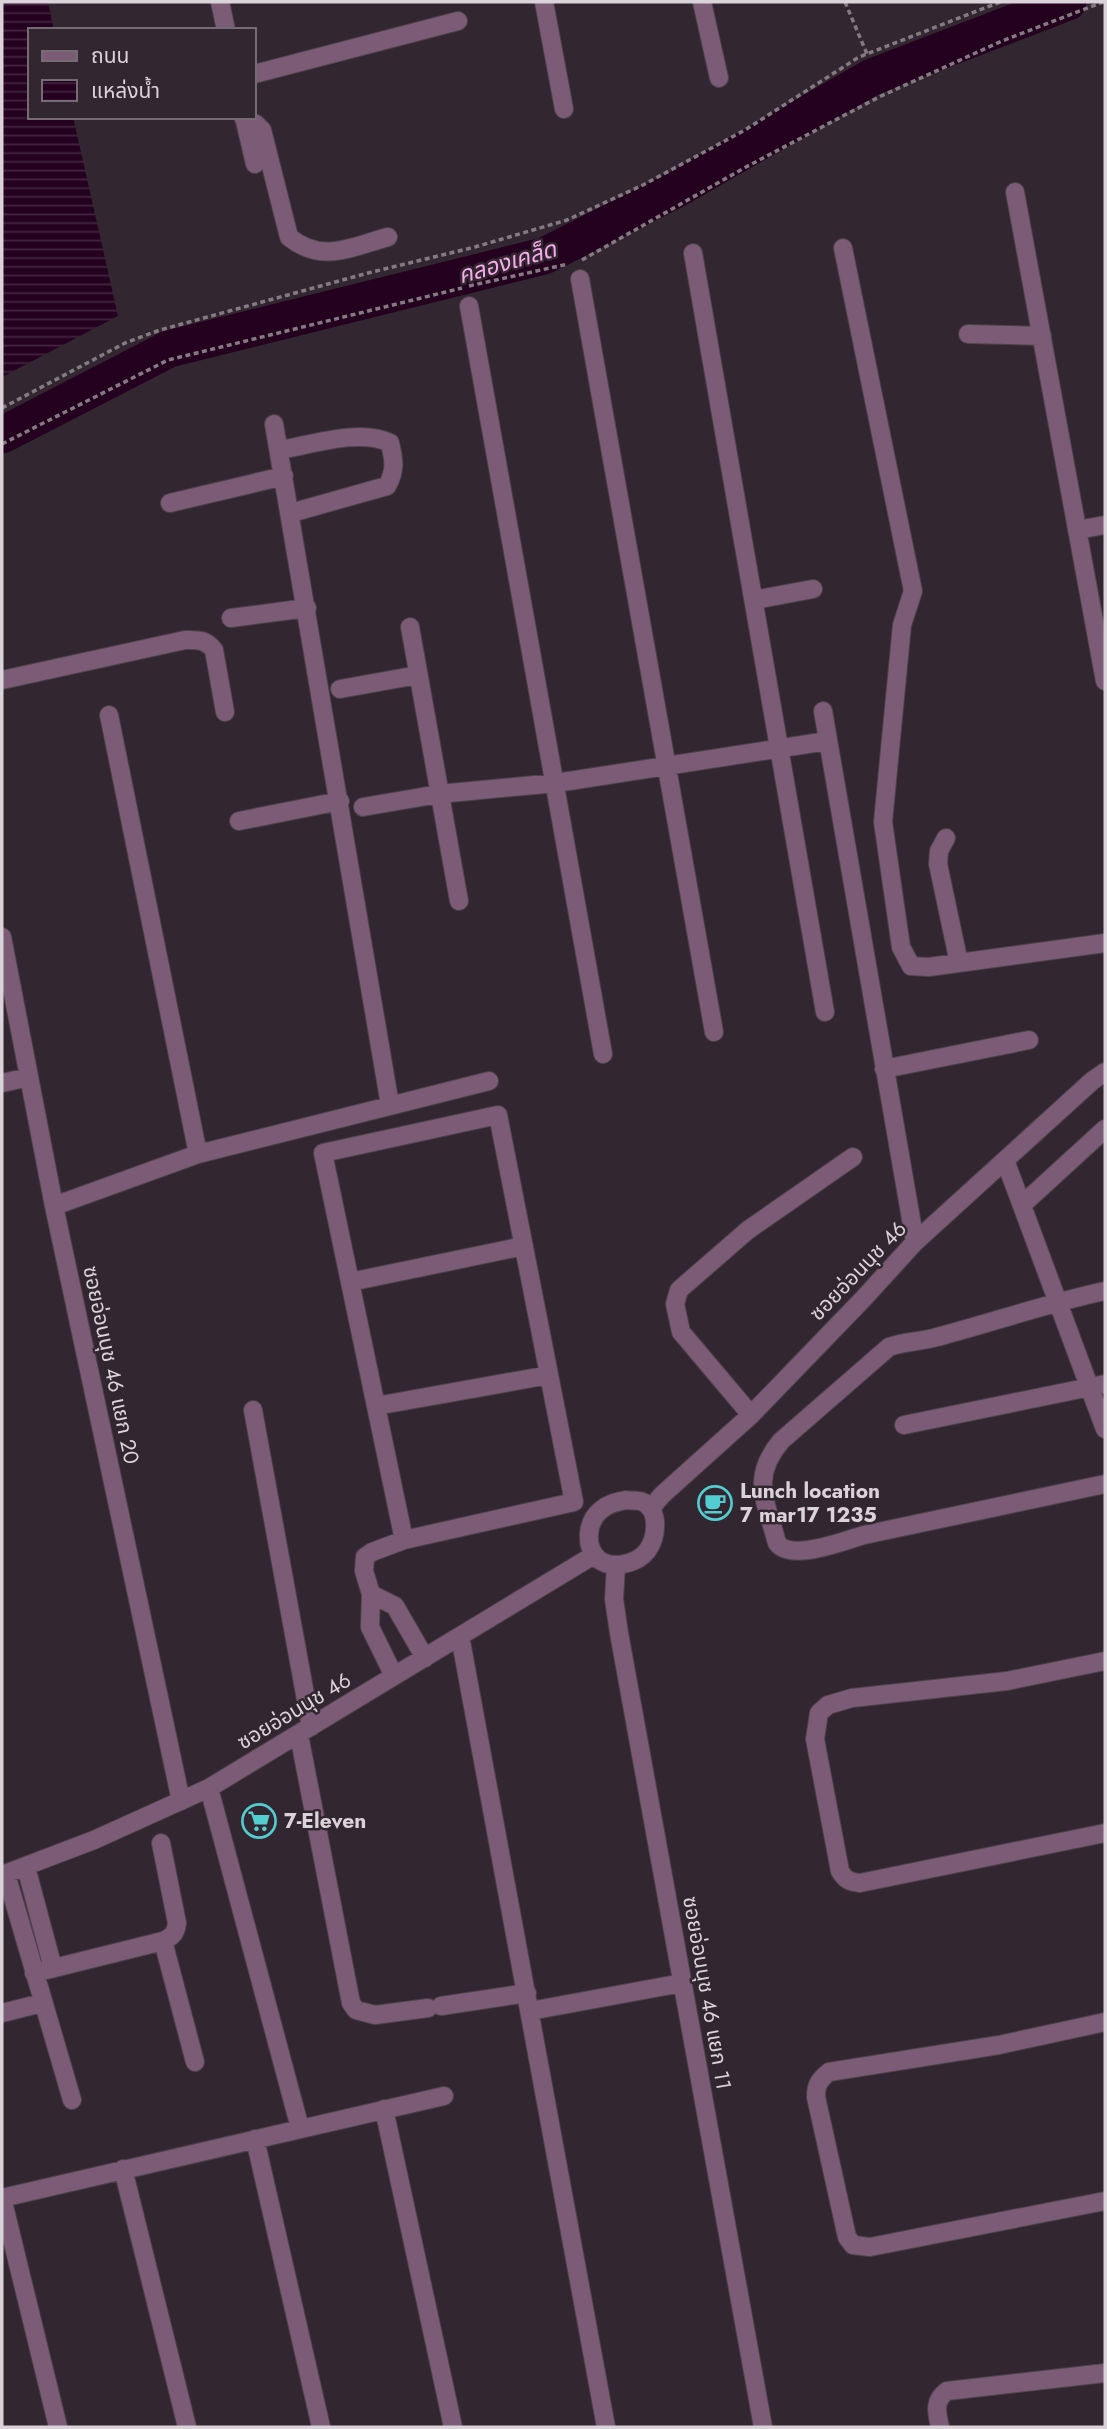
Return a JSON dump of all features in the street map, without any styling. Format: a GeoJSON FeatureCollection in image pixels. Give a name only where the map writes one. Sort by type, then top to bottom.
{"type":"FeatureCollection","features":[{"type":"Feature","properties":{"kind":"street"},"geometry":{"type":"LineString","coordinates":[[220,2],[226,28]]}},
{"type":"Feature","properties":{"kind":"street"},"geometry":{"type":"LineString","coordinates":[[544,2],[564,109]]}},
{"type":"Feature","properties":{"kind":"street"},"geometry":{"type":"LineString","coordinates":[[702,2],[719,78]]}},
{"type":"Feature","properties":{"kind":"street"},"geometry":{"type":"LineString","coordinates":[[256,73],[458,21]]}},
{"type":"Feature","properties":{"kind":"street"},"geometry":{"type":"LineString","coordinates":[[244,119],[255,164]]}},
{"type":"Feature","properties":{"kind":"street"},"geometry":{"type":"LineString","coordinates":[[246,119],[262,130],[289,237],[310,251],[337,251],[388,237]]}},
{"type":"Feature","properties":{"kind":"street"},"geometry":{"type":"LineString","coordinates":[[1015,192],[1105,681]]}},
{"type":"Feature","properties":{"kind":"street"},"geometry":{"type":"LineString","coordinates":[[843,248],[912,585],[911,599],[902,625],[883,822],[901,947],[911,966],[959,963],[1105,943]]}},
{"type":"Feature","properties":{"kind":"street"},"geometry":{"type":"LineString","coordinates":[[693,253],[825,1012]]}},
{"type":"Feature","properties":{"kind":"street"},"geometry":{"type":"LineString","coordinates":[[580,279],[714,1032]]}},
{"type":"Feature","properties":{"kind":"street"},"geometry":{"type":"LineString","coordinates":[[469,306],[603,1054]]}},
{"type":"Feature","properties":{"kind":"street"},"geometry":{"type":"LineString","coordinates":[[968,334],[1042,336]]}},
{"type":"Feature","properties":{"kind":"street"},"geometry":{"type":"LineString","coordinates":[[274,424],[390,1105]]}},
{"type":"Feature","properties":{"kind":"street"},"geometry":{"type":"LineString","coordinates":[[279,450],[357,437],[380,438],[390,443],[394,458],[395,473],[387,486],[290,513]]}},
{"type":"Feature","properties":{"kind":"street"},"geometry":{"type":"LineString","coordinates":[[170,503],[284,476]]}},
{"type":"Feature","properties":{"kind":"street"},"geometry":{"type":"LineString","coordinates":[[1077,530],[1105,525]]}},
{"type":"Feature","properties":{"kind":"street"},"geometry":{"type":"LineString","coordinates":[[754,600],[813,589]]}},
{"type":"Feature","properties":{"kind":"street"},"geometry":{"type":"LineString","coordinates":[[231,618],[307,608]]}},
{"type":"Feature","properties":{"kind":"street"},"geometry":{"type":"LineString","coordinates":[[410,627],[459,901]]}},
{"type":"Feature","properties":{"kind":"street"},"geometry":{"type":"LineString","coordinates":[[2,680],[200,639],[214,650],[225,712]]}},
{"type":"Feature","properties":{"kind":"street"},"geometry":{"type":"LineString","coordinates":[[340,689],[418,675]]}},
{"type":"Feature","properties":{"kind":"street"},"geometry":{"type":"LineString","coordinates":[[823,711],[915,1242]]}},
{"type":"Feature","properties":{"kind":"street"},"geometry":{"type":"LineString","coordinates":[[109,715],[198,1154]]}},
{"type":"Feature","properties":{"kind":"street"},"geometry":{"type":"LineString","coordinates":[[363,807],[439,794],[556,783],[827,741]]}},
{"type":"Feature","properties":{"kind":"street"},"geometry":{"type":"LineString","coordinates":[[239,821],[340,801]]}},
{"type":"Feature","properties":{"kind":"street"},"geometry":{"type":"LineString","coordinates":[[946,838],[939,851],[938,864],[959,963]]}},
{"type":"Feature","properties":{"kind":"street","name":"ซอยอ่อนนุช 46 แยก 20"},"geometry":{"type":"LineString","coordinates":[[2,937],[54,1206],[181,1801]]}},
{"type":"Feature","properties":{"kind":"street"},"geometry":{"type":"LineString","coordinates":[[884,1069],[1029,1040]]}},
{"type":"Feature","properties":{"kind":"street","name":"ซอยอ่อนนุช 46"},"geometry":{"type":"LineString","coordinates":[[651,1508],[751,1415],[915,1242],[1105,1072]]}},
{"type":"Feature","properties":{"kind":"street"},"geometry":{"type":"LineString","coordinates":[[2,1083],[29,1077]]}},
{"type":"Feature","properties":{"kind":"street"},"geometry":{"type":"LineString","coordinates":[[54,1206],[198,1154],[489,1081]]}},
{"type":"Feature","properties":{"kind":"street"},"geometry":{"type":"LineString","coordinates":[[394,1676],[370,1627],[371,1594],[364,1571],[365,1558],[372,1552],[404,1540],[574,1502],[498,1115],[323,1153],[404,1540]]}},
{"type":"Feature","properties":{"kind":"street"},"geometry":{"type":"LineString","coordinates":[[1023,1204],[1105,1129]]}},
{"type":"Feature","properties":{"kind":"street"},"geometry":{"type":"LineString","coordinates":[[751,1415],[681,1332],[675,1304],[679,1290],[748,1230],[853,1157]]}},
{"type":"Feature","properties":{"kind":"street"},"geometry":{"type":"LineString","coordinates":[[1005,1160],[1059,1300],[1097,1386],[1105,1429]]}},
{"type":"Feature","properties":{"kind":"street"},"geometry":{"type":"LineString","coordinates":[[349,1282],[524,1246]]}},
{"type":"Feature","properties":{"kind":"street"},"geometry":{"type":"LineString","coordinates":[[1105,1291],[1059,1300],[933,1338],[902,1342],[890,1347],[780,1441],[768,1456],[762,1478],[777,1543],[789,1552],[827,1546],[864,1535],[1105,1484]]}},
{"type":"Feature","properties":{"kind":"street"},"geometry":{"type":"LineString","coordinates":[[376,1406],[549,1375]]}},
{"type":"Feature","properties":{"kind":"street"},"geometry":{"type":"LineString","coordinates":[[904,1425],[1097,1386]]}},
{"type":"Feature","properties":{"kind":"street"},"geometry":{"type":"LineString","coordinates":[[253,1410],[351,2003],[356,2010],[375,2015],[435,2007],[529,2002],[682,1983]]}},
{"type":"Feature","properties":{"kind":"street"},"geometry":{"type":"LineString","coordinates":[[626,1500],[642,1501],[651,1508],[655,1527],[653,1541],[647,1551],[637,1559],[616,1565],[600,1561],[594,1555],[589,1536],[591,1522],[599,1511],[611,1503],[626,1500]]}},
{"type":"Feature","properties":{"kind":"street","name":"ซอยอ่อนนุช 46"},"geometry":{"type":"LineString","coordinates":[[4,1874],[94,1840],[209,1788],[594,1555]]}},
{"type":"Feature","properties":{"kind":"street","name":"ซอยอ่อนนุช 46 แยก 11"},"geometry":{"type":"LineString","coordinates":[[616,1565],[616,1611],[763,2427]]}},
{"type":"Feature","properties":{"kind":"street"},"geometry":{"type":"LineString","coordinates":[[371,1594],[395,1606],[425,1658]]}},
{"type":"Feature","properties":{"kind":"street"},"geometry":{"type":"LineString","coordinates":[[460,1636],[606,2427]]}},
{"type":"Feature","properties":{"kind":"street"},"geometry":{"type":"LineString","coordinates":[[1105,1661],[1007,1681],[852,1698],[828,1705],[819,1713],[815,1739],[840,1871],[850,1882],[867,1882],[1105,1833]]}},
{"type":"Feature","properties":{"kind":"street"},"geometry":{"type":"LineString","coordinates":[[209,1788],[300,2128]]}},
{"type":"Feature","properties":{"kind":"street"},"geometry":{"type":"LineString","coordinates":[[34,1972],[172,1937],[177,1923],[161,1843]]}},
{"type":"Feature","properties":{"kind":"street"},"geometry":{"type":"LineString","coordinates":[[26,1867],[53,1968]]}},
{"type":"Feature","properties":{"kind":"street"},"geometry":{"type":"LineString","coordinates":[[4,1874],[72,2101]]}},
{"type":"Feature","properties":{"kind":"street"},"geometry":{"type":"LineString","coordinates":[[163,1941],[195,2062]]}},
{"type":"Feature","properties":{"kind":"street"},"geometry":{"type":"LineString","coordinates":[[2,2013],[42,2003]]}},
{"type":"Feature","properties":{"kind":"street"},"geometry":{"type":"LineString","coordinates":[[1105,2022],[999,2045],[829,2072],[820,2079],[816,2087],[816,2097],[847,2237],[853,2245],[870,2247],[1105,2202]]}},
{"type":"Feature","properties":{"kind":"street"},"geometry":{"type":"LineString","coordinates":[[58,2427],[2,2198],[444,2096]]}},
{"type":"Feature","properties":{"kind":"street"},"geometry":{"type":"LineString","coordinates":[[384,2109],[453,2427]]}},
{"type":"Feature","properties":{"kind":"street"},"geometry":{"type":"LineString","coordinates":[[255,2139],[321,2427]]}},
{"type":"Feature","properties":{"kind":"street"},"geometry":{"type":"LineString","coordinates":[[123,2169],[187,2427]]}},
{"type":"Feature","properties":{"kind":"street"},"geometry":{"type":"LineString","coordinates":[[940,2427],[936,2407],[940,2396],[947,2391],[1105,2373]]}},
{"type":"Feature","properties":{"kind":"path"},"geometry":{"type":"LineString","coordinates":[[845,2],[867,54]]}},
{"type":"Feature","properties":{"kind":"path"},"geometry":{"type":"LineString","coordinates":[[2,408],[125,343],[160,330],[567,220],[643,186],[745,130],[867,54],[1000,2]]}},
{"type":"Feature","properties":{"kind":"path"},"geometry":{"type":"LineString","coordinates":[[2,444],[168,360],[384,306],[586,260],[746,167],[879,97],[1002,41],[1103,2]]}},
{"type":"Feature","properties":{"kind":"water"},"geometry":{"type":"Polygon","coordinates":[[[2,2],[48,2],[54,28],[28,28],[28,119],[73,119],[118,316],[2,377],[2,2]]]}},
{"type":"Feature","properties":{"kind":"waterway","name":"คลองเคล็ด"},"geometry":{"type":"LineString","coordinates":[[2,435],[169,349],[544,256],[677,189],[872,77],[1068,2]]}},
{"type":"Feature","properties":{"kind":"place","name":"Lunch location 7 mar17 1235"},"geometry":{"type":"Point","coordinates":[715,1503]}},
{"type":"Feature","properties":{"kind":"place","name":"7-Eleven"},"geometry":{"type":"Point","coordinates":[259,1821]}}]}
